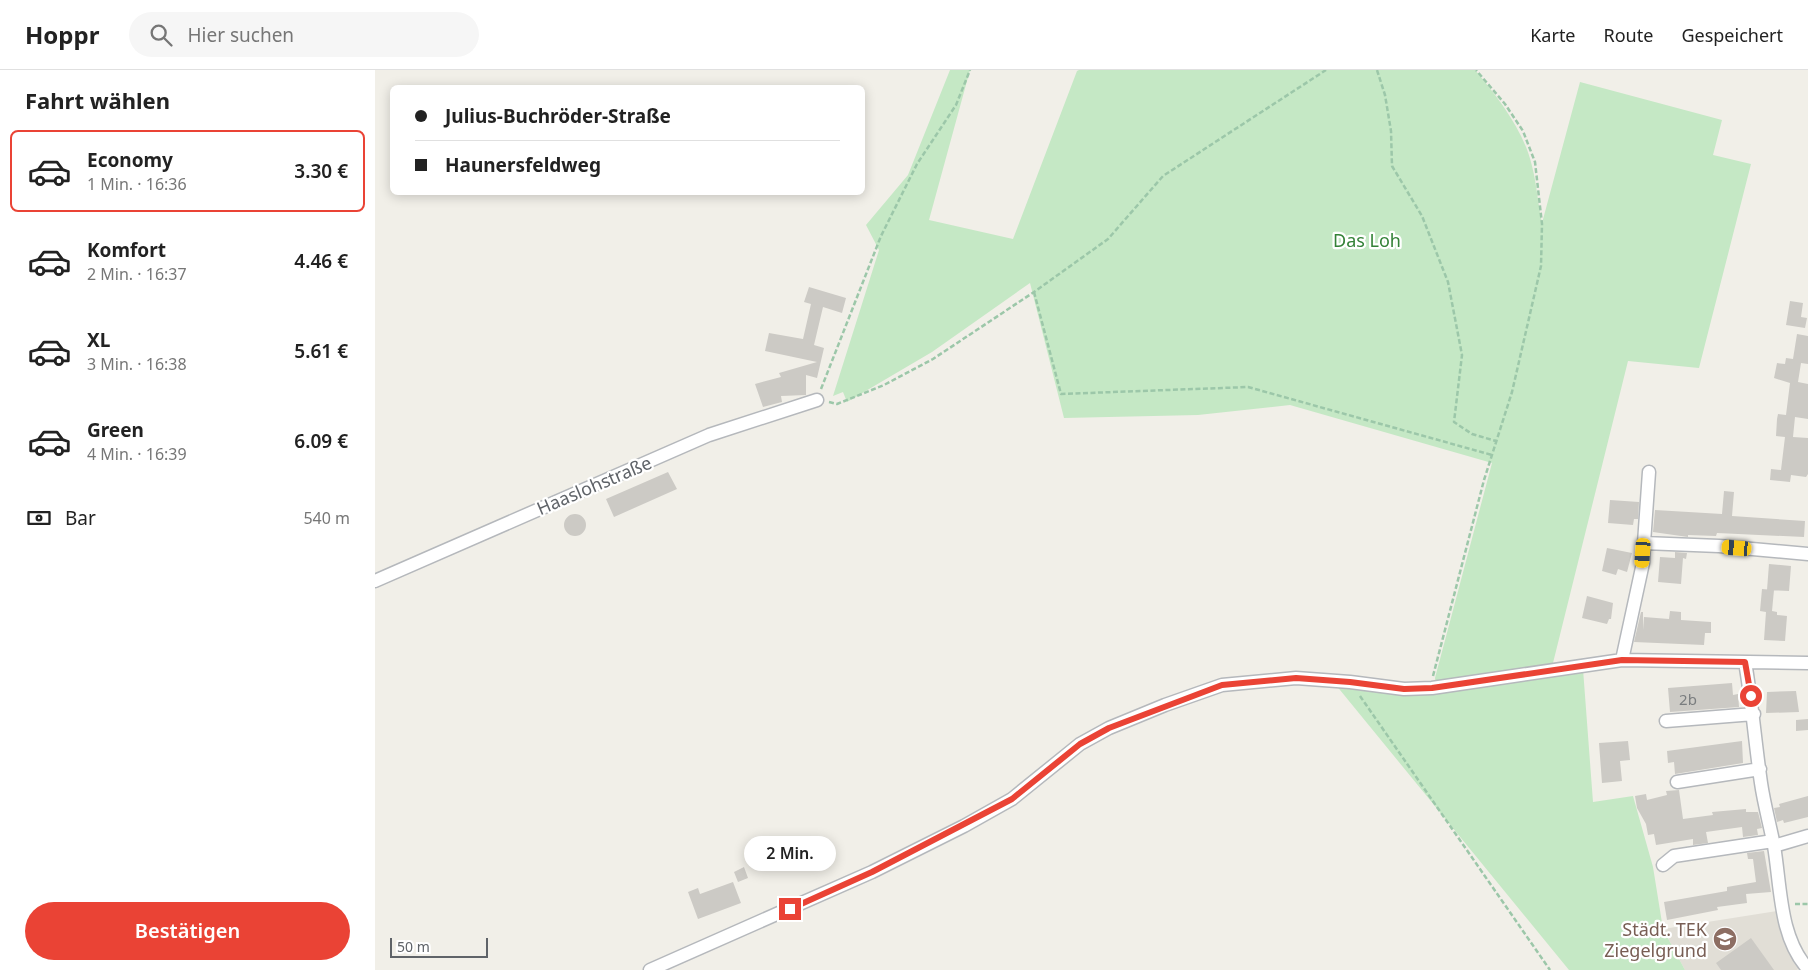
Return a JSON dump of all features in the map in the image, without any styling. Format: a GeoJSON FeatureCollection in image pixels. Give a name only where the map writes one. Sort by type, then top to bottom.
{"type":"FeatureCollection","features":[{"type":"Feature","properties":{"kind":"street","name":"Haaslohstraße"},"geometry":{"type":"LineString","coordinates":[[375,581],[709,435],[817,400]]}},
{"type":"Feature","properties":{"kind":"street"},"geometry":{"type":"LineString","coordinates":[[1622,660],[1643,563],[1649,472]]}},
{"type":"Feature","properties":{"kind":"street"},"geometry":{"type":"LineString","coordinates":[[1644,543],[1719,546],[1808,554]]}},
{"type":"Feature","properties":{"kind":"street"},"geometry":{"type":"LineString","coordinates":[[650,970],[872,872],[964,826],[1012,799],[1080,744],[1109,728],[1222,685],[1296,678],[1404,689],[1432,688],[1622,660],[1808,663]]}},
{"type":"Feature","properties":{"kind":"street"},"geometry":{"type":"LineString","coordinates":[[1745,662],[1754,714],[1760,769],[1787,930],[1794,950],[1808,970]]}},
{"type":"Feature","properties":{"kind":"street"},"geometry":{"type":"LineString","coordinates":[[1666,721],[1754,714]]}},
{"type":"Feature","properties":{"kind":"street"},"geometry":{"type":"LineString","coordinates":[[1677,782],[1760,769]]}},
{"type":"Feature","properties":{"kind":"street"},"geometry":{"type":"LineString","coordinates":[[1663,865],[1674,856],[1773,843],[1808,836]]}},
{"type":"Feature","properties":{"kind":"path"},"geometry":{"type":"LineString","coordinates":[[970,70],[956,105],[917,164],[881,236],[817,400],[837,404],[884,385],[933,359],[1035,292],[1108,239],[1163,176],[1326,70]]}},
{"type":"Feature","properties":{"kind":"path"},"geometry":{"type":"LineString","coordinates":[[1377,70],[1385,95],[1391,131],[1392,166],[1422,216],[1448,282],[1462,355],[1454,422],[1472,434],[1496,441]]}},
{"type":"Feature","properties":{"kind":"path"},"geometry":{"type":"LineString","coordinates":[[1432,688],[1436,662],[1484,480],[1493,456],[1511,392],[1539,274],[1542,224],[1535,162],[1523,131],[1505,104],[1476,70]]}},
{"type":"Feature","properties":{"kind":"path"},"geometry":{"type":"LineString","coordinates":[[1035,292],[1061,394],[1249,387],[1493,456]]}},
{"type":"Feature","properties":{"kind":"path"},"geometry":{"type":"LineString","coordinates":[[1350,682],[1550,970]]}},
{"type":"Feature","properties":{"kind":"shaded area","name":"Städt. TEK Ziegelgrund"},"geometry":{"type":"Polygon","coordinates":[[[1777,911],[1782,936],[1799,968],[1797,970],[1685,970],[1663,929],[1777,911]]]}},
{"type":"Feature","properties":{"kind":"green space","name":"Das Loh"},"geometry":{"type":"Polygon","coordinates":[[[950,70],[970,70],[929,220],[1013,239],[1079,70],[1475,70],[1501,103],[1523,140],[1534,173],[1542,223],[1580,82],[1722,120],[1713,155],[1751,164],[1699,368],[1628,361],[1553,663],[1554,674],[1583,669],[1593,802],[1633,796],[1653,867],[1663,929],[1685,970],[1569,970],[1331,679],[1436,685],[1435,678],[1492,463],[1290,405],[1198,415],[1064,418],[1030,283],[932,352],[847,402],[843,392],[833,396],[879,250],[866,225],[908,175],[950,70]]]}},
{"type":"Feature","properties":{"kind":"building"},"geometry":{"type":"Polygon","coordinates":[[[809,287],[846,298],[842,313],[823,307],[814,345],[824,348],[817,378],[806,375],[806,395],[781,396],[782,402],[763,407],[755,384],[781,377],[779,373],[817,362],[765,351],[769,333],[803,339],[811,304],[804,302],[809,287]]]}},
{"type":"Feature","properties":{"kind":"building"},"geometry":{"type":"Polygon","coordinates":[[[1790,301],[1803,303],[1801,317],[1807,318],[1805,328],[1786,325],[1790,301]]]}},
{"type":"Feature","properties":{"kind":"building"},"geometry":{"type":"Polygon","coordinates":[[[1797,334],[1808,336],[1808,364],[1801,363],[1798,382],[1808,384],[1808,419],[1795,417],[1793,437],[1808,438],[1808,474],[1806,477],[1791,475],[1790,482],[1770,480],[1771,469],[1781,470],[1785,437],[1776,436],[1777,419],[1778,414],[1786,415],[1790,383],[1774,378],[1777,363],[1785,364],[1786,358],[1793,359],[1797,334]]]}},
{"type":"Feature","properties":{"kind":"building"},"geometry":{"type":"Polygon","coordinates":[[[668,472],[677,489],[614,517],[606,499],[668,472]]]}},
{"type":"Feature","properties":{"kind":"building"},"geometry":{"type":"Polygon","coordinates":[[[1724,491],[1734,492],[1732,516],[1805,521],[1804,537],[1717,533],[1716,536],[1688,535],[1688,537],[1653,532],[1655,510],[1722,514],[1724,491]]]}},
{"type":"Feature","properties":{"kind":"building"},"geometry":{"type":"Polygon","coordinates":[[[1610,500],[1639,502],[1638,519],[1634,519],[1633,525],[1608,523],[1610,500]]]}},
{"type":"Feature","properties":{"kind":"building"},"geometry":{"type":"Polygon","coordinates":[[[575,514],[583,517],[586,525],[583,533],[575,536],[567,533],[564,525],[567,517],[575,514]]]}},
{"type":"Feature","properties":{"kind":"building"},"geometry":{"type":"Polygon","coordinates":[[[1607,548],[1632,553],[1627,572],[1618,569],[1616,575],[1602,571],[1607,548]]]}},
{"type":"Feature","properties":{"kind":"building"},"geometry":{"type":"Polygon","coordinates":[[[1675,552],[1687,553],[1686,559],[1683,558],[1681,584],[1658,582],[1660,557],[1675,558],[1675,552]]]}},
{"type":"Feature","properties":{"kind":"building"},"geometry":{"type":"Polygon","coordinates":[[[1769,564],[1791,566],[1789,591],[1767,590],[1769,564]]]}},
{"type":"Feature","properties":{"kind":"building"},"geometry":{"type":"Polygon","coordinates":[[[1762,589],[1774,590],[1772,611],[1777,612],[1777,615],[1787,616],[1785,641],[1764,640],[1766,612],[1760,611],[1762,589]]]}},
{"type":"Feature","properties":{"kind":"building"},"geometry":{"type":"Polygon","coordinates":[[[1587,596],[1613,603],[1611,619],[1609,619],[1607,624],[1582,618],[1587,596]]]}},
{"type":"Feature","properties":{"kind":"building"},"geometry":{"type":"Polygon","coordinates":[[[1670,611],[1681,612],[1681,620],[1711,622],[1711,633],[1705,633],[1704,645],[1634,642],[1641,612],[1643,612],[1643,630],[1644,617],[1669,619],[1670,611]]]}},
{"type":"Feature","properties":{"kind":"building"},"geometry":{"type":"Polygon","coordinates":[[[1732,683],[1733,695],[1738,694],[1739,707],[1670,712],[1668,688],[1732,683]]]}},
{"type":"Feature","properties":{"kind":"building"},"geometry":{"type":"Polygon","coordinates":[[[1796,691],[1799,712],[1766,713],[1767,692],[1796,691]]]}},
{"type":"Feature","properties":{"kind":"building"},"geometry":{"type":"Polygon","coordinates":[[[1808,719],[1808,730],[1796,731],[1796,720],[1808,719]]]}},
{"type":"Feature","properties":{"kind":"building"},"geometry":{"type":"Polygon","coordinates":[[[1628,741],[1630,760],[1620,761],[1622,781],[1602,783],[1599,743],[1628,741]]]}},
{"type":"Feature","properties":{"kind":"building"},"geometry":{"type":"Polygon","coordinates":[[[1742,741],[1743,763],[1675,774],[1674,762],[1668,763],[1667,751],[1742,741]]]}},
{"type":"Feature","properties":{"kind":"building"},"geometry":{"type":"Polygon","coordinates":[[[1679,790],[1683,819],[1713,815],[1712,812],[1746,809],[1746,812],[1758,812],[1762,828],[1757,829],[1758,835],[1743,837],[1742,827],[1706,832],[1708,843],[1693,845],[1693,839],[1656,845],[1654,834],[1648,835],[1646,824],[1637,808],[1635,796],[1646,794],[1647,800],[1667,795],[1666,791],[1679,790]]]}},
{"type":"Feature","properties":{"kind":"building"},"geometry":{"type":"Polygon","coordinates":[[[1808,796],[1808,817],[1784,823],[1783,820],[1777,822],[1774,808],[1780,807],[1779,804],[1808,796]]]}},
{"type":"Feature","properties":{"kind":"building"},"geometry":{"type":"Polygon","coordinates":[[[1764,851],[1771,892],[1746,894],[1747,903],[1717,907],[1718,910],[1667,920],[1664,902],[1727,891],[1727,887],[1756,882],[1753,859],[1748,859],[1747,853],[1764,851]]]}},
{"type":"Feature","properties":{"kind":"building"},"geometry":{"type":"Polygon","coordinates":[[[744,867],[748,878],[738,882],[734,872],[744,867]]]}},
{"type":"Feature","properties":{"kind":"building"},"geometry":{"type":"Polygon","coordinates":[[[733,882],[741,903],[698,919],[688,892],[698,888],[700,894],[733,882]]]}},
{"type":"Feature","properties":{"kind":"building"},"geometry":{"type":"Polygon","coordinates":[[[1751,938],[1774,970],[1721,970],[1716,963],[1751,938]]]}},
{"type":"Feature","properties":{"kind":"place","name":"Städt. TEK Ziegelgrund"},"geometry":{"type":"Point","coordinates":[1725,939]}},
{"type":"Feature","properties":{"kind":"route"},"geometry":{"type":"LineString","coordinates":[[790,909],[872,872],[964,826],[1012,799],[1080,744],[1109,728],[1165,705],[1222,685],[1296,678],[1404,689],[1432,688],[1622,660],[1745,662],[1751,696]]}}]}
